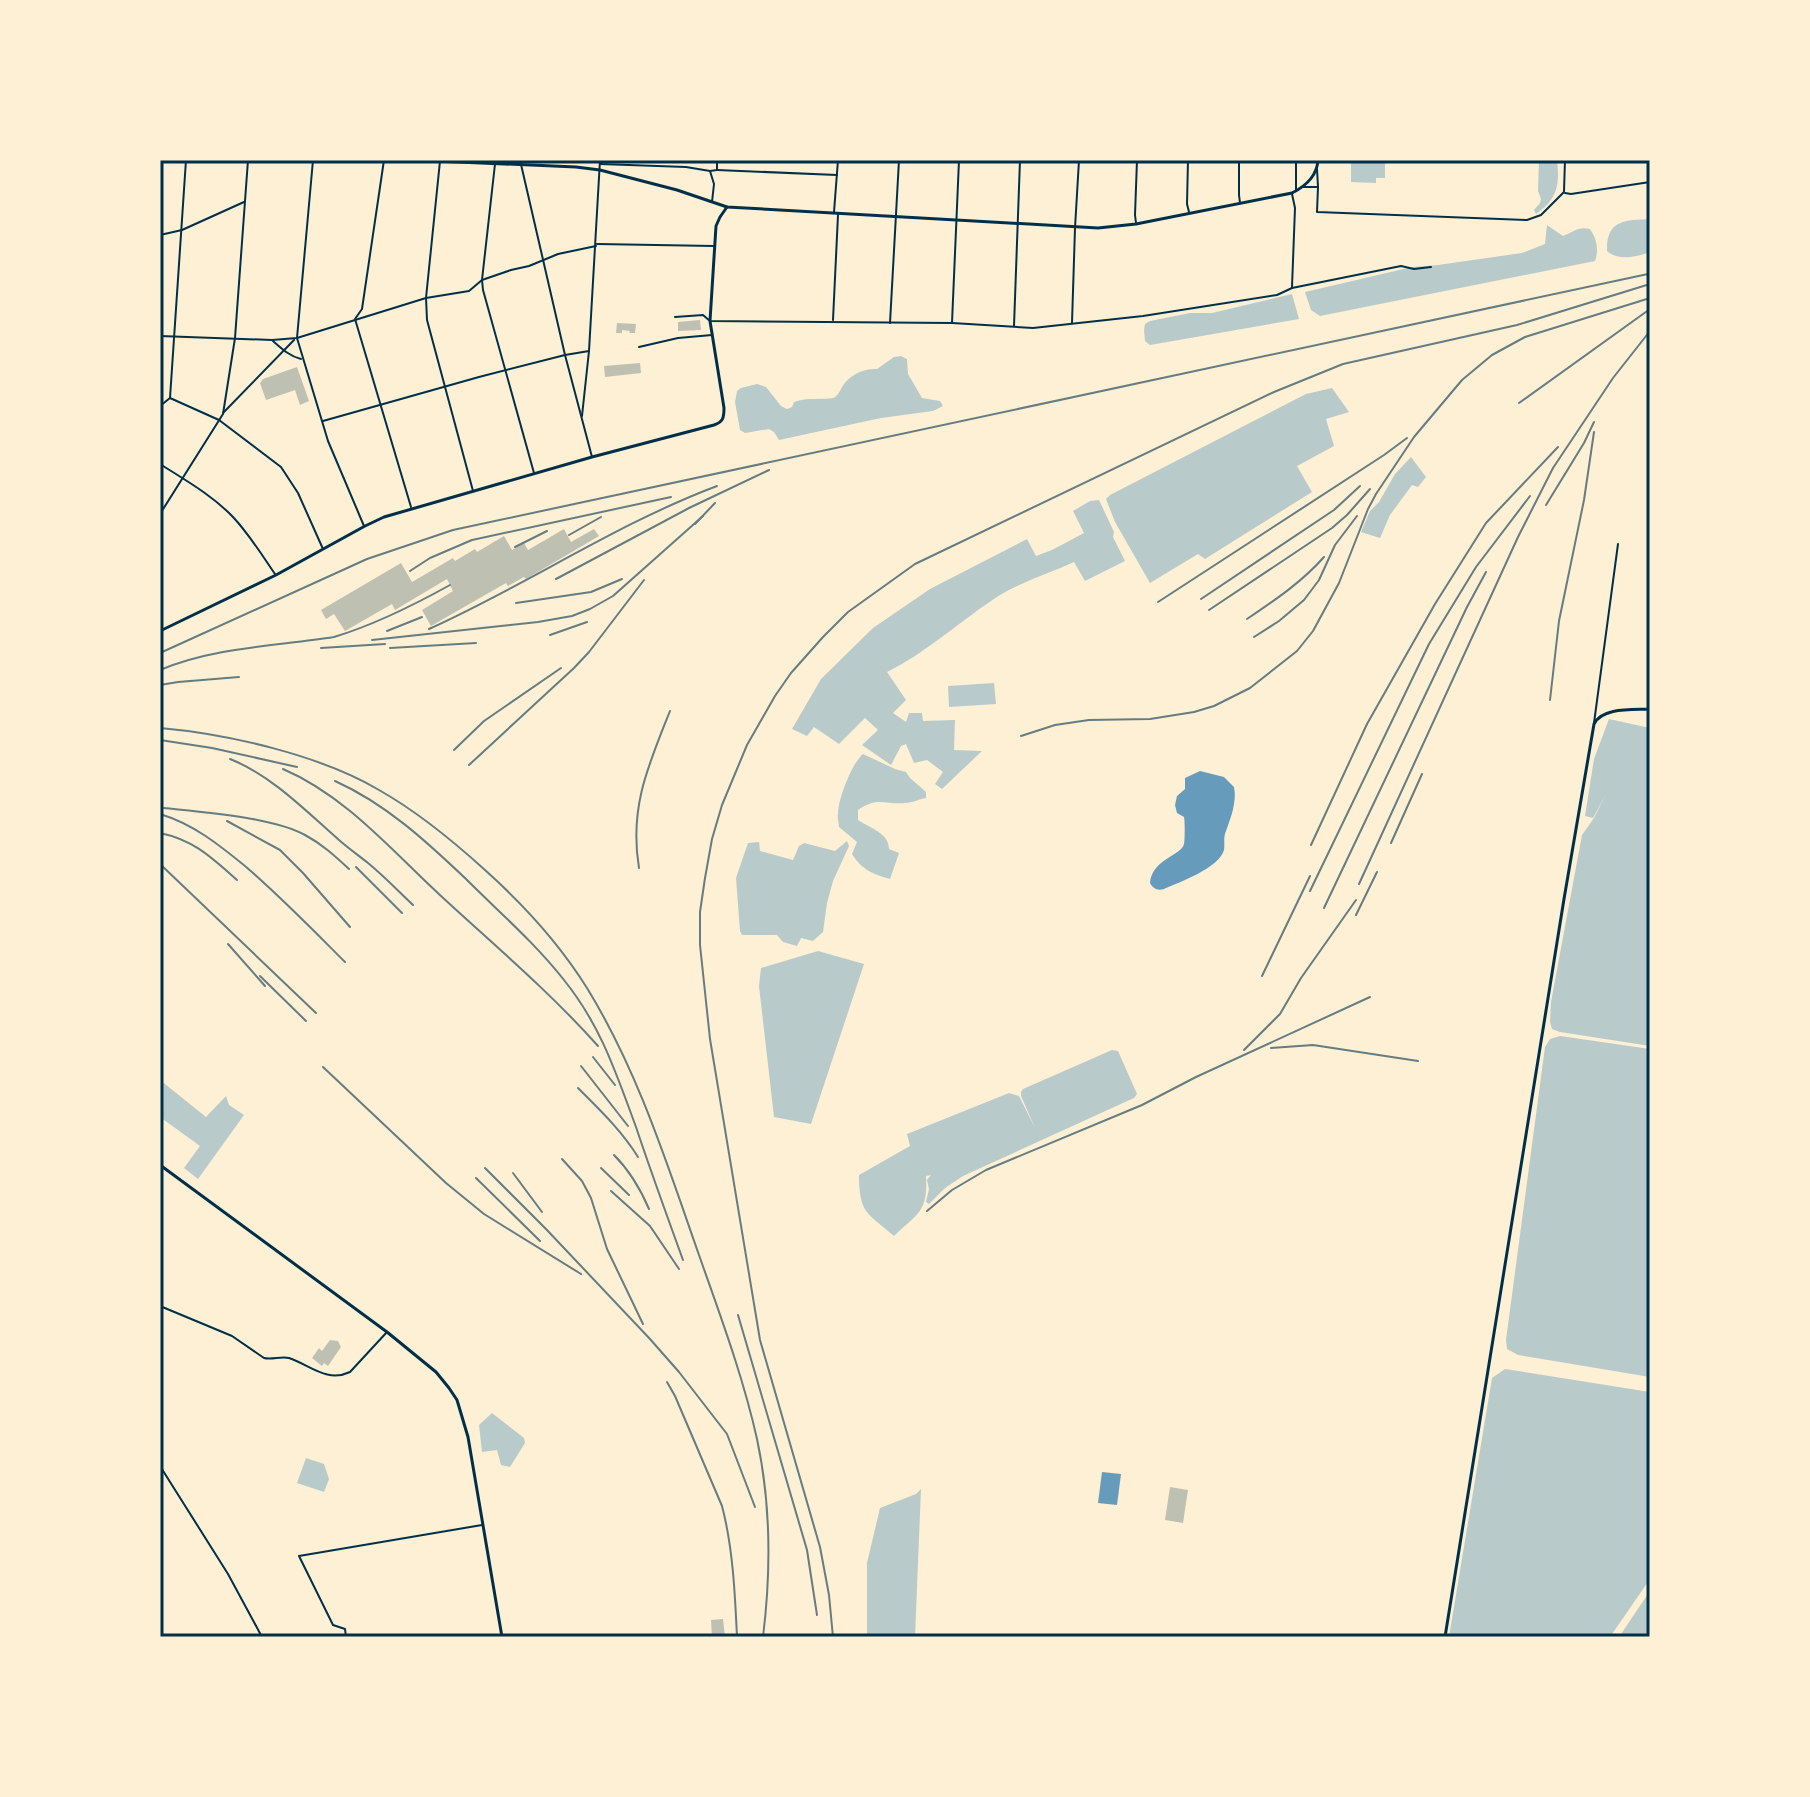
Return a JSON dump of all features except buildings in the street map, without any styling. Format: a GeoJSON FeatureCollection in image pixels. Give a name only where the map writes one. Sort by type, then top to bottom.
{"type":"FeatureCollection","features":[{"type":"Feature","properties":{"kind":"street"},"geometry":{"type":"LineString","coordinates":[[160,406],[170,398],[186,160]]}},
{"type":"Feature","properties":{"kind":"street"},"geometry":{"type":"LineString","coordinates":[[223,414],[235,338],[248,160]]}},
{"type":"Feature","properties":{"kind":"street"},"geometry":{"type":"LineString","coordinates":[[313,160],[297,338],[321,421],[365,526]]}},
{"type":"Feature","properties":{"kind":"street"},"geometry":{"type":"LineString","coordinates":[[355,319],[362,309],[384,160]]}},
{"type":"Feature","properties":{"kind":"street"},"geometry":{"type":"LineString","coordinates":[[411,160],[495,164],[520,162],[600,170],[727,207],[1075,228],[1136,224],[1294,192],[1303,187],[1317,168]]}},
{"type":"Feature","properties":{"kind":"street"},"geometry":{"type":"LineString","coordinates":[[717,160],[717,170]]}},
{"type":"Feature","properties":{"kind":"street"},"geometry":{"type":"LineString","coordinates":[[833,323],[838,160]]}},
{"type":"Feature","properties":{"kind":"street"},"geometry":{"type":"LineString","coordinates":[[890,323],[899,160]]}},
{"type":"Feature","properties":{"kind":"street"},"geometry":{"type":"LineString","coordinates":[[952,323],[959,160]]}},
{"type":"Feature","properties":{"kind":"street"},"geometry":{"type":"LineString","coordinates":[[1014,327],[1020,160]]}},
{"type":"Feature","properties":{"kind":"street"},"geometry":{"type":"LineString","coordinates":[[1072,325],[1079,160]]}},
{"type":"Feature","properties":{"kind":"street"},"geometry":{"type":"LineString","coordinates":[[1136,224],[1137,160]]}},
{"type":"Feature","properties":{"kind":"street"},"geometry":{"type":"LineString","coordinates":[[1188,160],[1189,213]]}},
{"type":"Feature","properties":{"kind":"street"},"geometry":{"type":"LineString","coordinates":[[1239,160],[1240,203]]}},
{"type":"Feature","properties":{"kind":"street"},"geometry":{"type":"LineString","coordinates":[[1292,288],[1296,160]]}},
{"type":"Feature","properties":{"kind":"street"},"geometry":{"type":"LineString","coordinates":[[1318,160],[1317,212],[1527,220],[1541,215],[1564,192],[1565,160]]}},
{"type":"Feature","properties":{"kind":"street"},"geometry":{"type":"LineString","coordinates":[[440,161],[426,298],[427,320],[473,491]]}},
{"type":"Feature","properties":{"kind":"street"},"geometry":{"type":"LineString","coordinates":[[520,162],[592,457]]}},
{"type":"Feature","properties":{"kind":"street"},"geometry":{"type":"LineString","coordinates":[[581,417],[589,351],[600,162],[710,171],[837,175]]}},
{"type":"Feature","properties":{"kind":"street"},"geometry":{"type":"LineString","coordinates":[[495,164],[483,290],[534,474]]}},
{"type":"Feature","properties":{"kind":"street"},"geometry":{"type":"LineString","coordinates":[[710,171],[714,184],[712,203]]}},
{"type":"Feature","properties":{"kind":"street"},"geometry":{"type":"LineString","coordinates":[[1564,192],[1571,194],[1650,182]]}},
{"type":"Feature","properties":{"kind":"street"},"geometry":{"type":"LineString","coordinates":[[1303,187],[1318,187]]}},
{"type":"Feature","properties":{"kind":"street"},"geometry":{"type":"LineString","coordinates":[[160,235],[182,230],[245,201]]}},
{"type":"Feature","properties":{"kind":"street"},"geometry":{"type":"LineString","coordinates":[[160,631],[276,575],[384,517],[722,421],[724,408],[710,321],[717,222],[727,207]]}},
{"type":"Feature","properties":{"kind":"street"},"geometry":{"type":"LineString","coordinates":[[160,336],[297,338],[426,298],[469,291],[482,280],[542,259],[596,245],[714,246]]}},
{"type":"Feature","properties":{"kind":"street"},"geometry":{"type":"LineString","coordinates":[[675,317],[703,315],[710,321],[952,323],[1033,328],[1277,295],[1292,288],[1401,266],[1417,269],[1431,267]]}},
{"type":"Feature","properties":{"kind":"street"},"geometry":{"type":"LineString","coordinates":[[362,309],[370,314]]}},
{"type":"Feature","properties":{"kind":"street"},"geometry":{"type":"LineString","coordinates":[[355,319],[411,509]]}},
{"type":"Feature","properties":{"kind":"street"},"geometry":{"type":"LineString","coordinates":[[639,347],[678,338],[712,335]]}},
{"type":"Feature","properties":{"kind":"street"},"geometry":{"type":"LineString","coordinates":[[160,514],[223,414],[297,338]]}},
{"type":"Feature","properties":{"kind":"street"},"geometry":{"type":"LineString","coordinates":[[272,340],[294,357],[302,359]]}},
{"type":"Feature","properties":{"kind":"street"},"geometry":{"type":"LineString","coordinates":[[321,421],[589,351]]}},
{"type":"Feature","properties":{"kind":"street"},"geometry":{"type":"LineString","coordinates":[[170,398],[219,420],[281,467],[298,493],[324,550]]}},
{"type":"Feature","properties":{"kind":"street"},"geometry":{"type":"LineString","coordinates":[[160,464],[211,497],[233,517],[276,575]]}},
{"type":"Feature","properties":{"kind":"street"},"geometry":{"type":"LineString","coordinates":[[1445,1637],[1594,724],[1618,544]]}},
{"type":"Feature","properties":{"kind":"street"},"geometry":{"type":"LineString","coordinates":[[1594,724],[1604,714],[1650,709]]}},
{"type":"Feature","properties":{"kind":"street"},"geometry":{"type":"LineString","coordinates":[[160,1165],[387,1332],[436,1372],[449,1388],[457,1400],[468,1437],[502,1637]]}},
{"type":"Feature","properties":{"kind":"street"},"geometry":{"type":"LineString","coordinates":[[160,1306],[232,1336],[264,1358],[287,1357],[331,1376],[350,1372],[387,1332]]}},
{"type":"Feature","properties":{"kind":"street"},"geometry":{"type":"LineString","coordinates":[[160,1466],[228,1574],[262,1637]]}},
{"type":"Feature","properties":{"kind":"street"},"geometry":{"type":"LineString","coordinates":[[346,1637],[345,1629],[333,1625],[299,1556],[483,1525]]}},
{"type":"Feature","properties":{"kind":"shaded area"},"geometry":{"type":"Polygon","coordinates":[[[1351,160],[1385,160],[1385,178],[1376,178],[1376,183],[1351,182],[1351,160]]]}},
{"type":"Feature","properties":{"kind":"shaded area"},"geometry":{"type":"Polygon","coordinates":[[[1539,160],[1557,161],[1558,178],[1553,197],[1536,214],[1534,210],[1541,199],[1538,191],[1539,160]]]}},
{"type":"Feature","properties":{"kind":"shaded area"},"geometry":{"type":"Polygon","coordinates":[[[1650,219],[1650,252],[1622,257],[1607,251],[1610,233],[1619,224],[1650,219]]]}},
{"type":"Feature","properties":{"kind":"shaded area"},"geometry":{"type":"Polygon","coordinates":[[[1547,225],[1563,236],[1579,229],[1590,229],[1597,245],[1595,261],[1320,316],[1311,310],[1305,292],[1412,267],[1522,253],[1545,244],[1547,225]]]}},
{"type":"Feature","properties":{"kind":"shaded area"},"geometry":{"type":"Polygon","coordinates":[[[1292,294],[1299,319],[1150,345],[1145,341],[1145,324],[1150,321],[1190,313],[1212,313],[1292,294]]]}},
{"type":"Feature","properties":{"kind":"shaded area"},"geometry":{"type":"Polygon","coordinates":[[[894,357],[907,359],[908,374],[922,398],[940,401],[943,406],[933,411],[881,418],[779,440],[769,429],[745,433],[740,430],[735,402],[737,391],[741,388],[757,384],[766,387],[787,409],[799,400],[834,398],[857,373],[877,369],[894,357]]]}},
{"type":"Feature","properties":{"kind":"shaded area"},"geometry":{"type":"Polygon","coordinates":[[[1332,388],[1349,412],[1326,419],[1334,446],[1297,466],[1312,492],[1205,559],[1198,554],[1150,583],[1115,522],[1106,499],[1306,394],[1332,388]]]}},
{"type":"Feature","properties":{"kind":"shaded area"},"geometry":{"type":"Polygon","coordinates":[[[1411,457],[1426,477],[1418,487],[1412,485],[1390,515],[1380,538],[1361,532],[1370,511],[1379,502],[1395,474],[1411,457]]]}},
{"type":"Feature","properties":{"kind":"shaded area"},"geometry":{"type":"Polygon","coordinates":[[[1099,500],[1125,561],[1085,581],[1074,562],[1018,585],[917,655],[887,672],[906,700],[893,713],[906,722],[909,713],[922,713],[923,721],[955,720],[954,750],[982,751],[942,789],[935,784],[943,772],[927,760],[914,763],[906,744],[901,746],[891,765],[862,745],[878,730],[865,718],[839,744],[814,727],[807,736],[792,729],[821,679],[873,628],[930,589],[1027,539],[1036,556],[1084,533],[1073,511],[1090,501],[1099,500]]]}},
{"type":"Feature","properties":{"kind":"shaded area"},"geometry":{"type":"Polygon","coordinates":[[[994,683],[996,704],[949,707],[948,686],[994,683]]]}},
{"type":"Feature","properties":{"kind":"shaded area"},"geometry":{"type":"Polygon","coordinates":[[[1609,719],[1650,728],[1650,1046],[1560,1032],[1552,1029],[1550,1022],[1582,835],[1594,818],[1606,794],[1593,818],[1585,816],[1594,759],[1609,719]]]}},
{"type":"Feature","properties":{"kind":"shaded area"},"geometry":{"type":"Polygon","coordinates":[[[863,754],[906,772],[926,792],[926,798],[913,802],[876,802],[858,810],[858,820],[882,835],[889,849],[899,853],[890,879],[860,864],[852,854],[857,842],[839,827],[843,791],[854,765],[863,754]]]}},
{"type":"Feature","properties":{"kind":"shaded area"},"geometry":{"type":"Polygon","coordinates":[[[847,841],[849,846],[827,903],[823,932],[813,941],[801,938],[797,946],[783,942],[777,935],[742,935],[736,878],[748,843],[759,842],[760,851],[793,860],[799,846],[804,843],[835,851],[847,841]]]}},
{"type":"Feature","properties":{"kind":"shaded area"},"geometry":{"type":"Polygon","coordinates":[[[818,951],[864,964],[811,1124],[774,1117],[759,986],[761,968],[818,951]]]}},
{"type":"Feature","properties":{"kind":"shaded area"},"geometry":{"type":"Polygon","coordinates":[[[1560,1036],[1650,1049],[1650,1377],[1518,1355],[1507,1349],[1545,1047],[1550,1039],[1560,1036]]]}},
{"type":"Feature","properties":{"kind":"shaded area"},"geometry":{"type":"Polygon","coordinates":[[[1112,1050],[1118,1051],[1137,1094],[1134,1098],[963,1176],[929,1204],[926,1202],[929,1189],[927,1180],[931,1175],[926,1176],[925,1197],[920,1211],[894,1236],[866,1211],[859,1175],[910,1146],[907,1134],[1009,1093],[1019,1096],[1035,1128],[1021,1096],[1023,1089],[1112,1050]]]}},
{"type":"Feature","properties":{"kind":"shaded area"},"geometry":{"type":"Polygon","coordinates":[[[160,1080],[206,1117],[226,1096],[229,1105],[244,1115],[198,1179],[184,1168],[200,1146],[160,1117],[160,1080]]]}},
{"type":"Feature","properties":{"kind":"shaded area"},"geometry":{"type":"Polygon","coordinates":[[[1505,1369],[1650,1392],[1650,1579],[1610,1637],[1449,1637],[1492,1378],[1505,1369]]]}},
{"type":"Feature","properties":{"kind":"shaded area"},"geometry":{"type":"Polygon","coordinates":[[[492,1413],[524,1438],[525,1443],[510,1467],[501,1465],[497,1450],[482,1452],[479,1425],[492,1413]]]}},
{"type":"Feature","properties":{"kind":"shaded area"},"geometry":{"type":"Polygon","coordinates":[[[306,1458],[324,1464],[329,1479],[324,1492],[297,1483],[306,1458]]]}},
{"type":"Feature","properties":{"kind":"shaded area"},"geometry":{"type":"Polygon","coordinates":[[[921,1489],[915,1637],[867,1637],[867,1563],[880,1508],[916,1494],[921,1489]]]}},
{"type":"Feature","properties":{"kind":"shaded area"},"geometry":{"type":"Polygon","coordinates":[[[1650,1591],[1650,1637],[1619,1637],[1650,1591]]]}},
{"type":"Feature","properties":{"kind":"water"},"geometry":{"type":"Polygon","coordinates":[[[1200,771],[1224,777],[1234,787],[1234,804],[1224,850],[1215,863],[1198,874],[1164,889],[1156,889],[1150,883],[1156,868],[1184,844],[1184,817],[1177,813],[1177,796],[1185,789],[1185,778],[1200,771]]]}},
{"type":"Feature","properties":{"kind":"water"},"geometry":{"type":"Polygon","coordinates":[[[1102,1472],[1121,1474],[1117,1505],[1098,1503],[1102,1472]]]}},
{"type":"Feature","properties":{"kind":"railway"},"geometry":{"type":"LineString","coordinates":[[160,653],[367,559],[453,530],[1648,274]]}},
{"type":"Feature","properties":{"kind":"railway"},"geometry":{"type":"LineString","coordinates":[[833,1637],[820,1547],[760,1340],[710,1039],[700,945],[700,912],[705,878],[722,805],[747,745],[775,696],[791,673],[848,612],[915,564],[1274,392],[1343,364],[1517,325],[1650,284]]}},
{"type":"Feature","properties":{"kind":"railway"},"geometry":{"type":"LineString","coordinates":[[1021,736],[1055,725],[1089,720],[1150,719],[1194,712],[1250,688],[1297,651],[1313,631],[1339,583],[1376,494],[1414,437],[1462,380],[1492,355],[1525,337],[1650,298]]}},
{"type":"Feature","properties":{"kind":"railway"},"geometry":{"type":"LineString","coordinates":[[1519,403],[1650,309]]}},
{"type":"Feature","properties":{"kind":"railway"},"geometry":{"type":"LineString","coordinates":[[1359,884],[1518,537],[1553,468],[1613,378],[1650,331]]}},
{"type":"Feature","properties":{"kind":"railway"},"geometry":{"type":"LineString","coordinates":[[1546,505],[1594,422]]}},
{"type":"Feature","properties":{"kind":"railway"},"geometry":{"type":"LineString","coordinates":[[1550,700],[1559,621],[1584,500],[1594,432]]}},
{"type":"Feature","properties":{"kind":"railway"},"geometry":{"type":"LineString","coordinates":[[1158,602],[1407,438]]}},
{"type":"Feature","properties":{"kind":"railway"},"geometry":{"type":"LineString","coordinates":[[1311,845],[1367,724],[1435,604],[1486,523],[1558,447]]}},
{"type":"Feature","properties":{"kind":"railway"},"geometry":{"type":"LineString","coordinates":[[556,579],[689,508],[769,470]]}},
{"type":"Feature","properties":{"kind":"railway"},"geometry":{"type":"LineString","coordinates":[[429,629],[643,518],[717,486]]}},
{"type":"Feature","properties":{"kind":"railway"},"geometry":{"type":"LineString","coordinates":[[1201,599],[1334,510],[1360,486]]}},
{"type":"Feature","properties":{"kind":"railway"},"geometry":{"type":"LineString","coordinates":[[1209,610],[1332,528],[1370,489]]}},
{"type":"Feature","properties":{"kind":"railway"},"geometry":{"type":"LineString","coordinates":[[1310,891],[1429,644],[1476,567],[1530,496]]}},
{"type":"Feature","properties":{"kind":"railway"},"geometry":{"type":"LineString","coordinates":[[410,571],[430,558],[472,540],[671,497]]}},
{"type":"Feature","properties":{"kind":"railway"},"geometry":{"type":"LineString","coordinates":[[695,524],[715,503]]}},
{"type":"Feature","properties":{"kind":"railway"},"geometry":{"type":"LineString","coordinates":[[372,640],[572,616],[613,596],[703,516]]}},
{"type":"Feature","properties":{"kind":"railway"},"geometry":{"type":"LineString","coordinates":[[1254,637],[1304,600],[1319,580],[1335,545],[1357,516]]}},
{"type":"Feature","properties":{"kind":"railway"},"geometry":{"type":"LineString","coordinates":[[569,535],[601,517]]}},
{"type":"Feature","properties":{"kind":"railway"},"geometry":{"type":"LineString","coordinates":[[515,547],[547,531]]}},
{"type":"Feature","properties":{"kind":"railway"},"geometry":{"type":"LineString","coordinates":[[1247,619],[1297,583],[1324,557]]}},
{"type":"Feature","properties":{"kind":"railway"},"geometry":{"type":"LineString","coordinates":[[1324,908],[1486,572]]}},
{"type":"Feature","properties":{"kind":"railway"},"geometry":{"type":"LineString","coordinates":[[516,603],[591,592],[622,579]]}},
{"type":"Feature","properties":{"kind":"railway"},"geometry":{"type":"LineString","coordinates":[[469,765],[574,668],[644,580]]}},
{"type":"Feature","properties":{"kind":"railway"},"geometry":{"type":"LineString","coordinates":[[160,670],[202,656],[334,637],[394,614],[450,585]]}},
{"type":"Feature","properties":{"kind":"railway"},"geometry":{"type":"LineString","coordinates":[[387,631],[422,617]]}},
{"type":"Feature","properties":{"kind":"railway"},"geometry":{"type":"LineString","coordinates":[[550,635],[587,622]]}},
{"type":"Feature","properties":{"kind":"railway"},"geometry":{"type":"LineString","coordinates":[[390,648],[476,643]]}},
{"type":"Feature","properties":{"kind":"railway"},"geometry":{"type":"LineString","coordinates":[[321,648],[385,644]]}},
{"type":"Feature","properties":{"kind":"railway"},"geometry":{"type":"LineString","coordinates":[[454,750],[484,721],[561,668]]}},
{"type":"Feature","properties":{"kind":"railway"},"geometry":{"type":"LineString","coordinates":[[160,685],[239,677]]}},
{"type":"Feature","properties":{"kind":"railway"},"geometry":{"type":"LineString","coordinates":[[639,868],[637,826],[642,788],[670,711]]}},
{"type":"Feature","properties":{"kind":"railway"},"geometry":{"type":"LineString","coordinates":[[160,728],[215,735],[273,748],[329,766],[379,790],[434,827],[499,883],[540,925],[576,971],[622,1052],[650,1118],[745,1392],[762,1464],[767,1513],[768,1563],[763,1637]]}},
{"type":"Feature","properties":{"kind":"railway"},"geometry":{"type":"LineString","coordinates":[[160,740],[297,767]]}},
{"type":"Feature","properties":{"kind":"railway"},"geometry":{"type":"LineString","coordinates":[[230,759],[260,774],[288,795],[413,905]]}},
{"type":"Feature","properties":{"kind":"railway"},"geometry":{"type":"LineString","coordinates":[[283,769],[306,780],[348,809],[541,988],[598,1046]]}},
{"type":"Feature","properties":{"kind":"railway"},"geometry":{"type":"LineString","coordinates":[[1391,843],[1422,774]]}},
{"type":"Feature","properties":{"kind":"railway"},"geometry":{"type":"LineString","coordinates":[[335,781],[388,812],[436,851],[529,940],[577,997],[598,1032],[614,1069],[683,1260]]}},
{"type":"Feature","properties":{"kind":"railway"},"geometry":{"type":"LineString","coordinates":[[164,808],[236,816],[291,829],[317,842],[349,869]]}},
{"type":"Feature","properties":{"kind":"railway"},"geometry":{"type":"LineString","coordinates":[[160,814],[194,829],[235,858],[345,962]]}},
{"type":"Feature","properties":{"kind":"railway"},"geometry":{"type":"LineString","coordinates":[[227,821],[280,850],[350,927]]}},
{"type":"Feature","properties":{"kind":"railway"},"geometry":{"type":"LineString","coordinates":[[160,833],[193,845],[237,880]]}},
{"type":"Feature","properties":{"kind":"railway"},"geometry":{"type":"LineString","coordinates":[[160,864],[316,1013]]}},
{"type":"Feature","properties":{"kind":"railway"},"geometry":{"type":"LineString","coordinates":[[356,867],[402,913]]}},
{"type":"Feature","properties":{"kind":"railway"},"geometry":{"type":"LineString","coordinates":[[1356,915],[1377,872]]}},
{"type":"Feature","properties":{"kind":"railway"},"geometry":{"type":"LineString","coordinates":[[1262,976],[1310,876]]}},
{"type":"Feature","properties":{"kind":"railway"},"geometry":{"type":"LineString","coordinates":[[1244,1050],[1280,1014],[1301,978],[1356,900]]}},
{"type":"Feature","properties":{"kind":"railway"},"geometry":{"type":"LineString","coordinates":[[228,944],[265,986]]}},
{"type":"Feature","properties":{"kind":"railway"},"geometry":{"type":"LineString","coordinates":[[260,976],[306,1021]]}},
{"type":"Feature","properties":{"kind":"railway"},"geometry":{"type":"LineString","coordinates":[[927,1211],[952,1190],[986,1170],[1142,1105],[1370,997]]}},
{"type":"Feature","properties":{"kind":"railway"},"geometry":{"type":"LineString","coordinates":[[1271,1048],[1313,1045],[1418,1061]]}},
{"type":"Feature","properties":{"kind":"railway"},"geometry":{"type":"LineString","coordinates":[[593,1057],[615,1085]]}},
{"type":"Feature","properties":{"kind":"railway"},"geometry":{"type":"LineString","coordinates":[[581,1066],[628,1126]]}},
{"type":"Feature","properties":{"kind":"railway"},"geometry":{"type":"LineString","coordinates":[[323,1067],[446,1183],[484,1214],[581,1274]]}},
{"type":"Feature","properties":{"kind":"railway"},"geometry":{"type":"LineString","coordinates":[[578,1088],[618,1130],[638,1157]]}},
{"type":"Feature","properties":{"kind":"railway"},"geometry":{"type":"LineString","coordinates":[[614,1155],[634,1180],[649,1209]]}},
{"type":"Feature","properties":{"kind":"railway"},"geometry":{"type":"LineString","coordinates":[[562,1159],[582,1181],[591,1198],[607,1249],[643,1324]]}},
{"type":"Feature","properties":{"kind":"railway"},"geometry":{"type":"LineString","coordinates":[[485,1168],[679,1372],[727,1434],[755,1507]]}},
{"type":"Feature","properties":{"kind":"railway"},"geometry":{"type":"LineString","coordinates":[[601,1168],[629,1195]]}},
{"type":"Feature","properties":{"kind":"railway"},"geometry":{"type":"LineString","coordinates":[[513,1173],[542,1212]]}},
{"type":"Feature","properties":{"kind":"railway"},"geometry":{"type":"LineString","coordinates":[[476,1178],[540,1241]]}},
{"type":"Feature","properties":{"kind":"railway"},"geometry":{"type":"LineString","coordinates":[[611,1191],[650,1226],[679,1269]]}},
{"type":"Feature","properties":{"kind":"railway"},"geometry":{"type":"LineString","coordinates":[[738,1315],[807,1550],[817,1615]]}},
{"type":"Feature","properties":{"kind":"railway"},"geometry":{"type":"LineString","coordinates":[[667,1382],[722,1506],[731,1555],[737,1637]]}}]}
